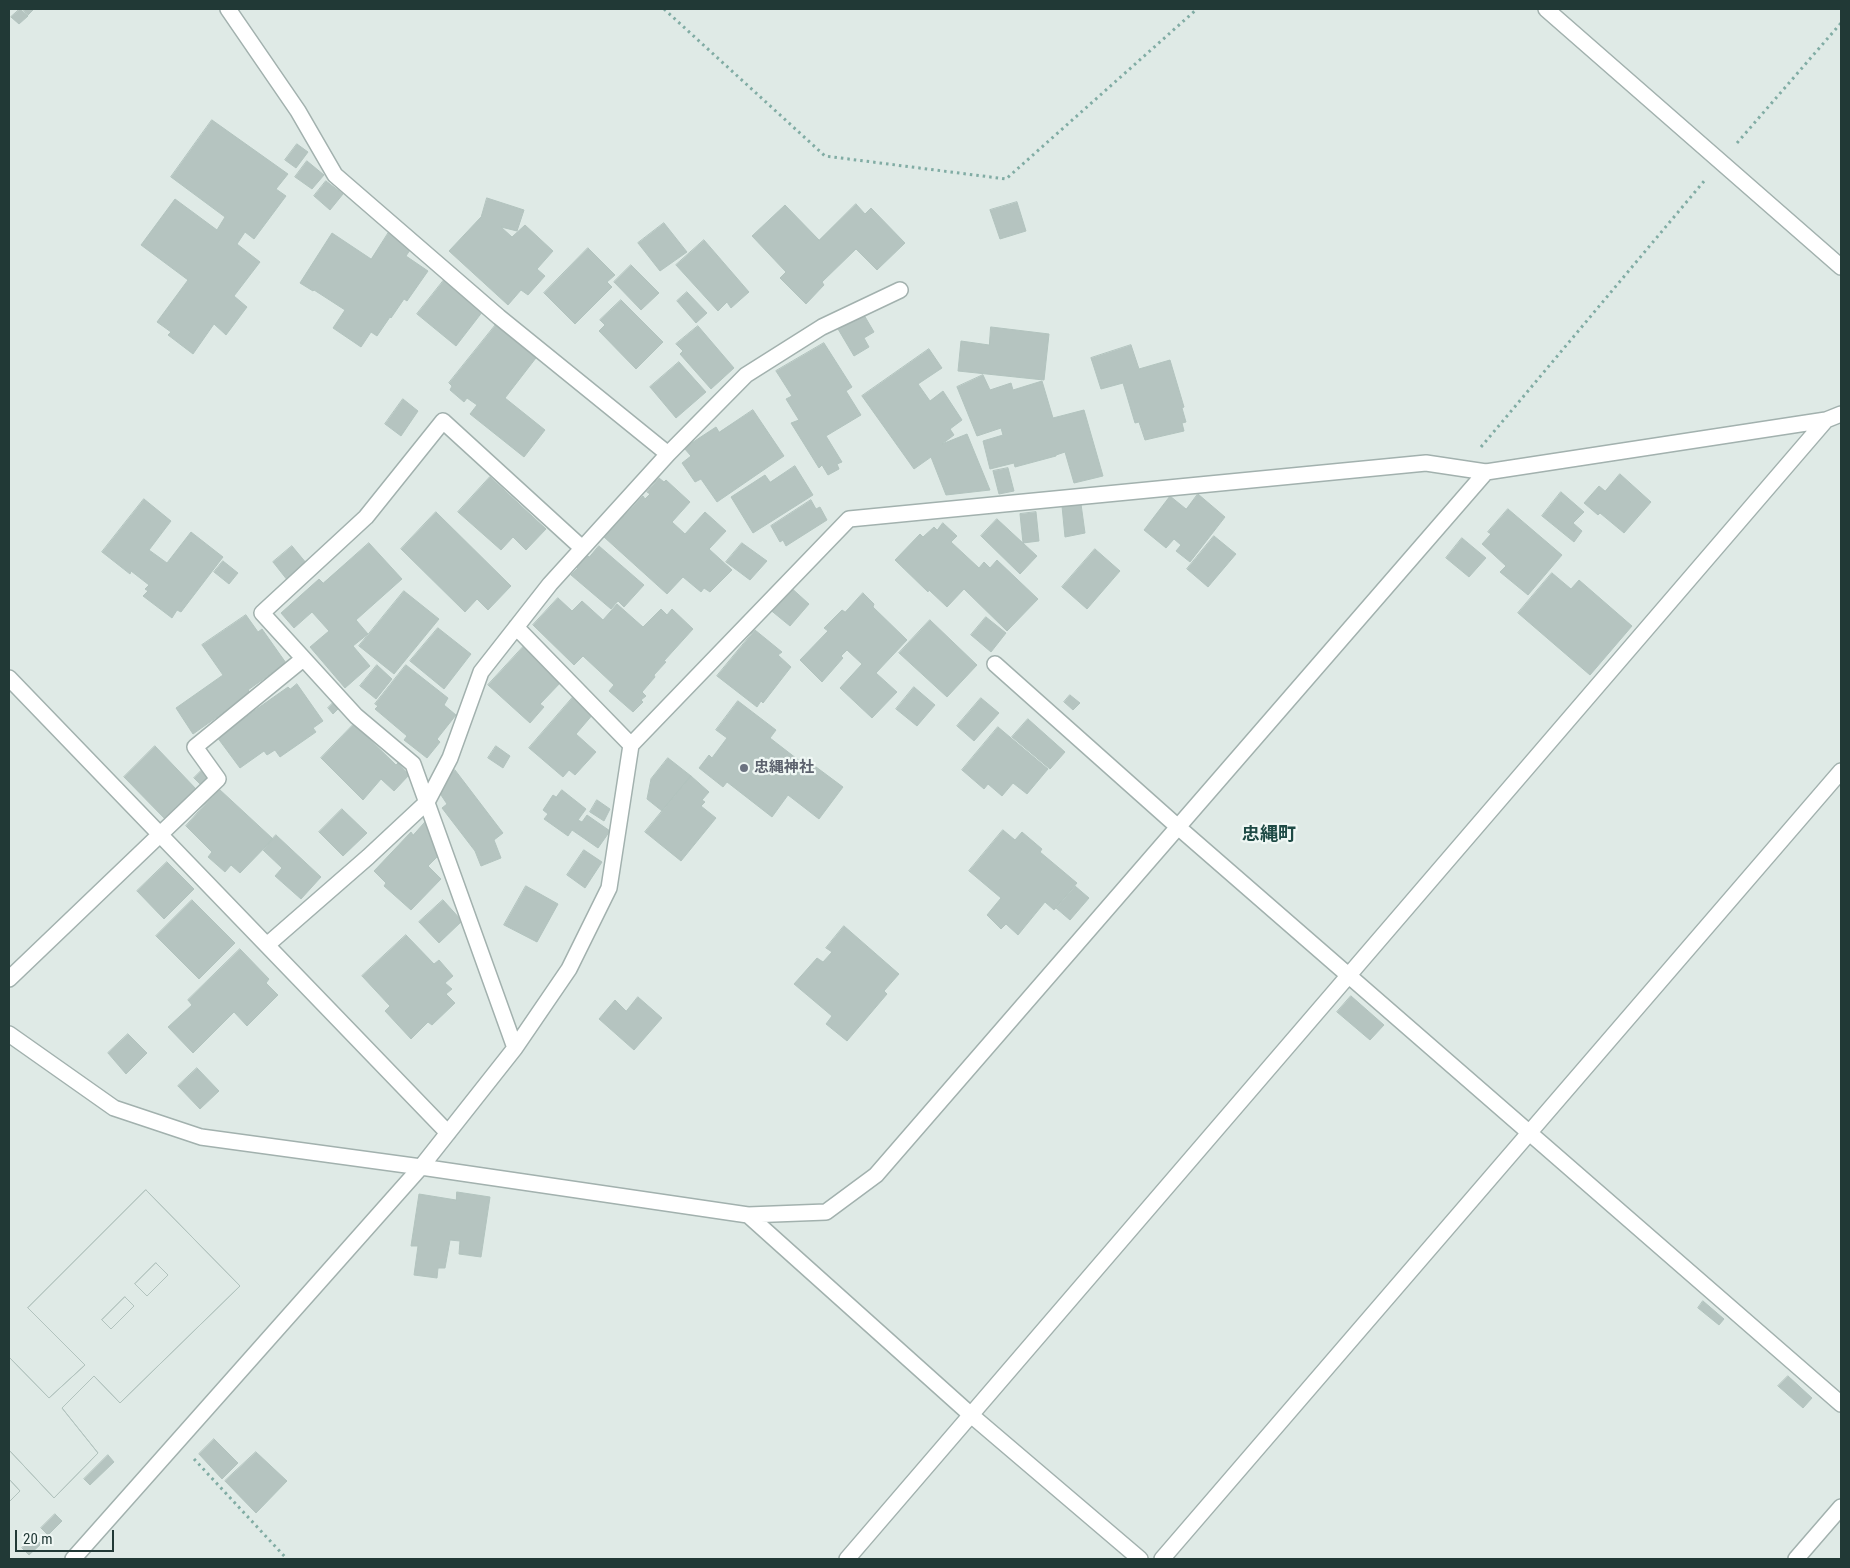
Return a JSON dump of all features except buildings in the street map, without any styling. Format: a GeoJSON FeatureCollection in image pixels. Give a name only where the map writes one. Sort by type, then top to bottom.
{"type":"FeatureCollection","features":[{"type":"Feature","properties":{"kind":"street"},"geometry":{"type":"LineString","coordinates":[[228,9],[298,111],[335,175],[499,317],[668,454]]}},
{"type":"Feature","properties":{"kind":"street"},"geometry":{"type":"LineString","coordinates":[[1546,9],[1841,267]]}},
{"type":"Feature","properties":{"kind":"street"},"geometry":{"type":"LineString","coordinates":[[267,945],[368,857],[427,802],[450,758],[481,672],[550,584],[668,454],[746,375],[822,327],[900,290]]}},
{"type":"Feature","properties":{"kind":"street"},"geometry":{"type":"LineString","coordinates":[[73,1559],[421,1167],[515,1048],[569,969],[609,888],[631,744],[849,519],[1426,463],[1486,472],[1826,420],[1841,414]]}},
{"type":"Feature","properties":{"kind":"street"},"geometry":{"type":"LineString","coordinates":[[847,1559],[1826,420]]}},
{"type":"Feature","properties":{"kind":"street"},"geometry":{"type":"LineString","coordinates":[[515,1048],[413,764],[356,716],[262,613],[366,517],[443,421],[582,548]]}},
{"type":"Feature","properties":{"kind":"street"},"geometry":{"type":"LineString","coordinates":[[9,1034],[114,1108],[201,1137],[748,1215],[826,1212],[876,1176],[1486,472]]}},
{"type":"Feature","properties":{"kind":"street"},"geometry":{"type":"LineString","coordinates":[[516,627],[631,744]]}},
{"type":"Feature","properties":{"kind":"street"},"geometry":{"type":"LineString","coordinates":[[9,979],[218,779],[195,747],[304,659]]}},
{"type":"Feature","properties":{"kind":"street"},"geometry":{"type":"LineString","coordinates":[[994,664],[1178,827],[1841,1404]]}},
{"type":"Feature","properties":{"kind":"street"},"geometry":{"type":"LineString","coordinates":[[9,678],[448,1133]]}},
{"type":"Feature","properties":{"kind":"street"},"geometry":{"type":"LineString","coordinates":[[1162,1559],[1841,771]]}},
{"type":"Feature","properties":{"kind":"street"},"geometry":{"type":"LineString","coordinates":[[748,1215],[971,1415],[1140,1559]]}},
{"type":"Feature","properties":{"kind":"street"},"geometry":{"type":"LineString","coordinates":[[1796,1559],[1841,1507]]}},
{"type":"Feature","properties":{"kind":"path"},"geometry":{"type":"LineString","coordinates":[[664,9],[825,156],[1006,179],[1197,9]]}},
{"type":"Feature","properties":{"kind":"path"},"geometry":{"type":"LineString","coordinates":[[1463,469],[1720,162],[1841,23]]}},
{"type":"Feature","properties":{"kind":"path"},"geometry":{"type":"LineString","coordinates":[[177,1441],[287,1559]]}},
{"type":"Feature","properties":{"kind":"place","name":"忠縄神社"},"geometry":{"type":"Point","coordinates":[744,768]}},
{"type":"Feature","properties":{"kind":"district","name":"忠縄町"},"geometry":{"type":"Point","coordinates":[1269,835]}}]}
